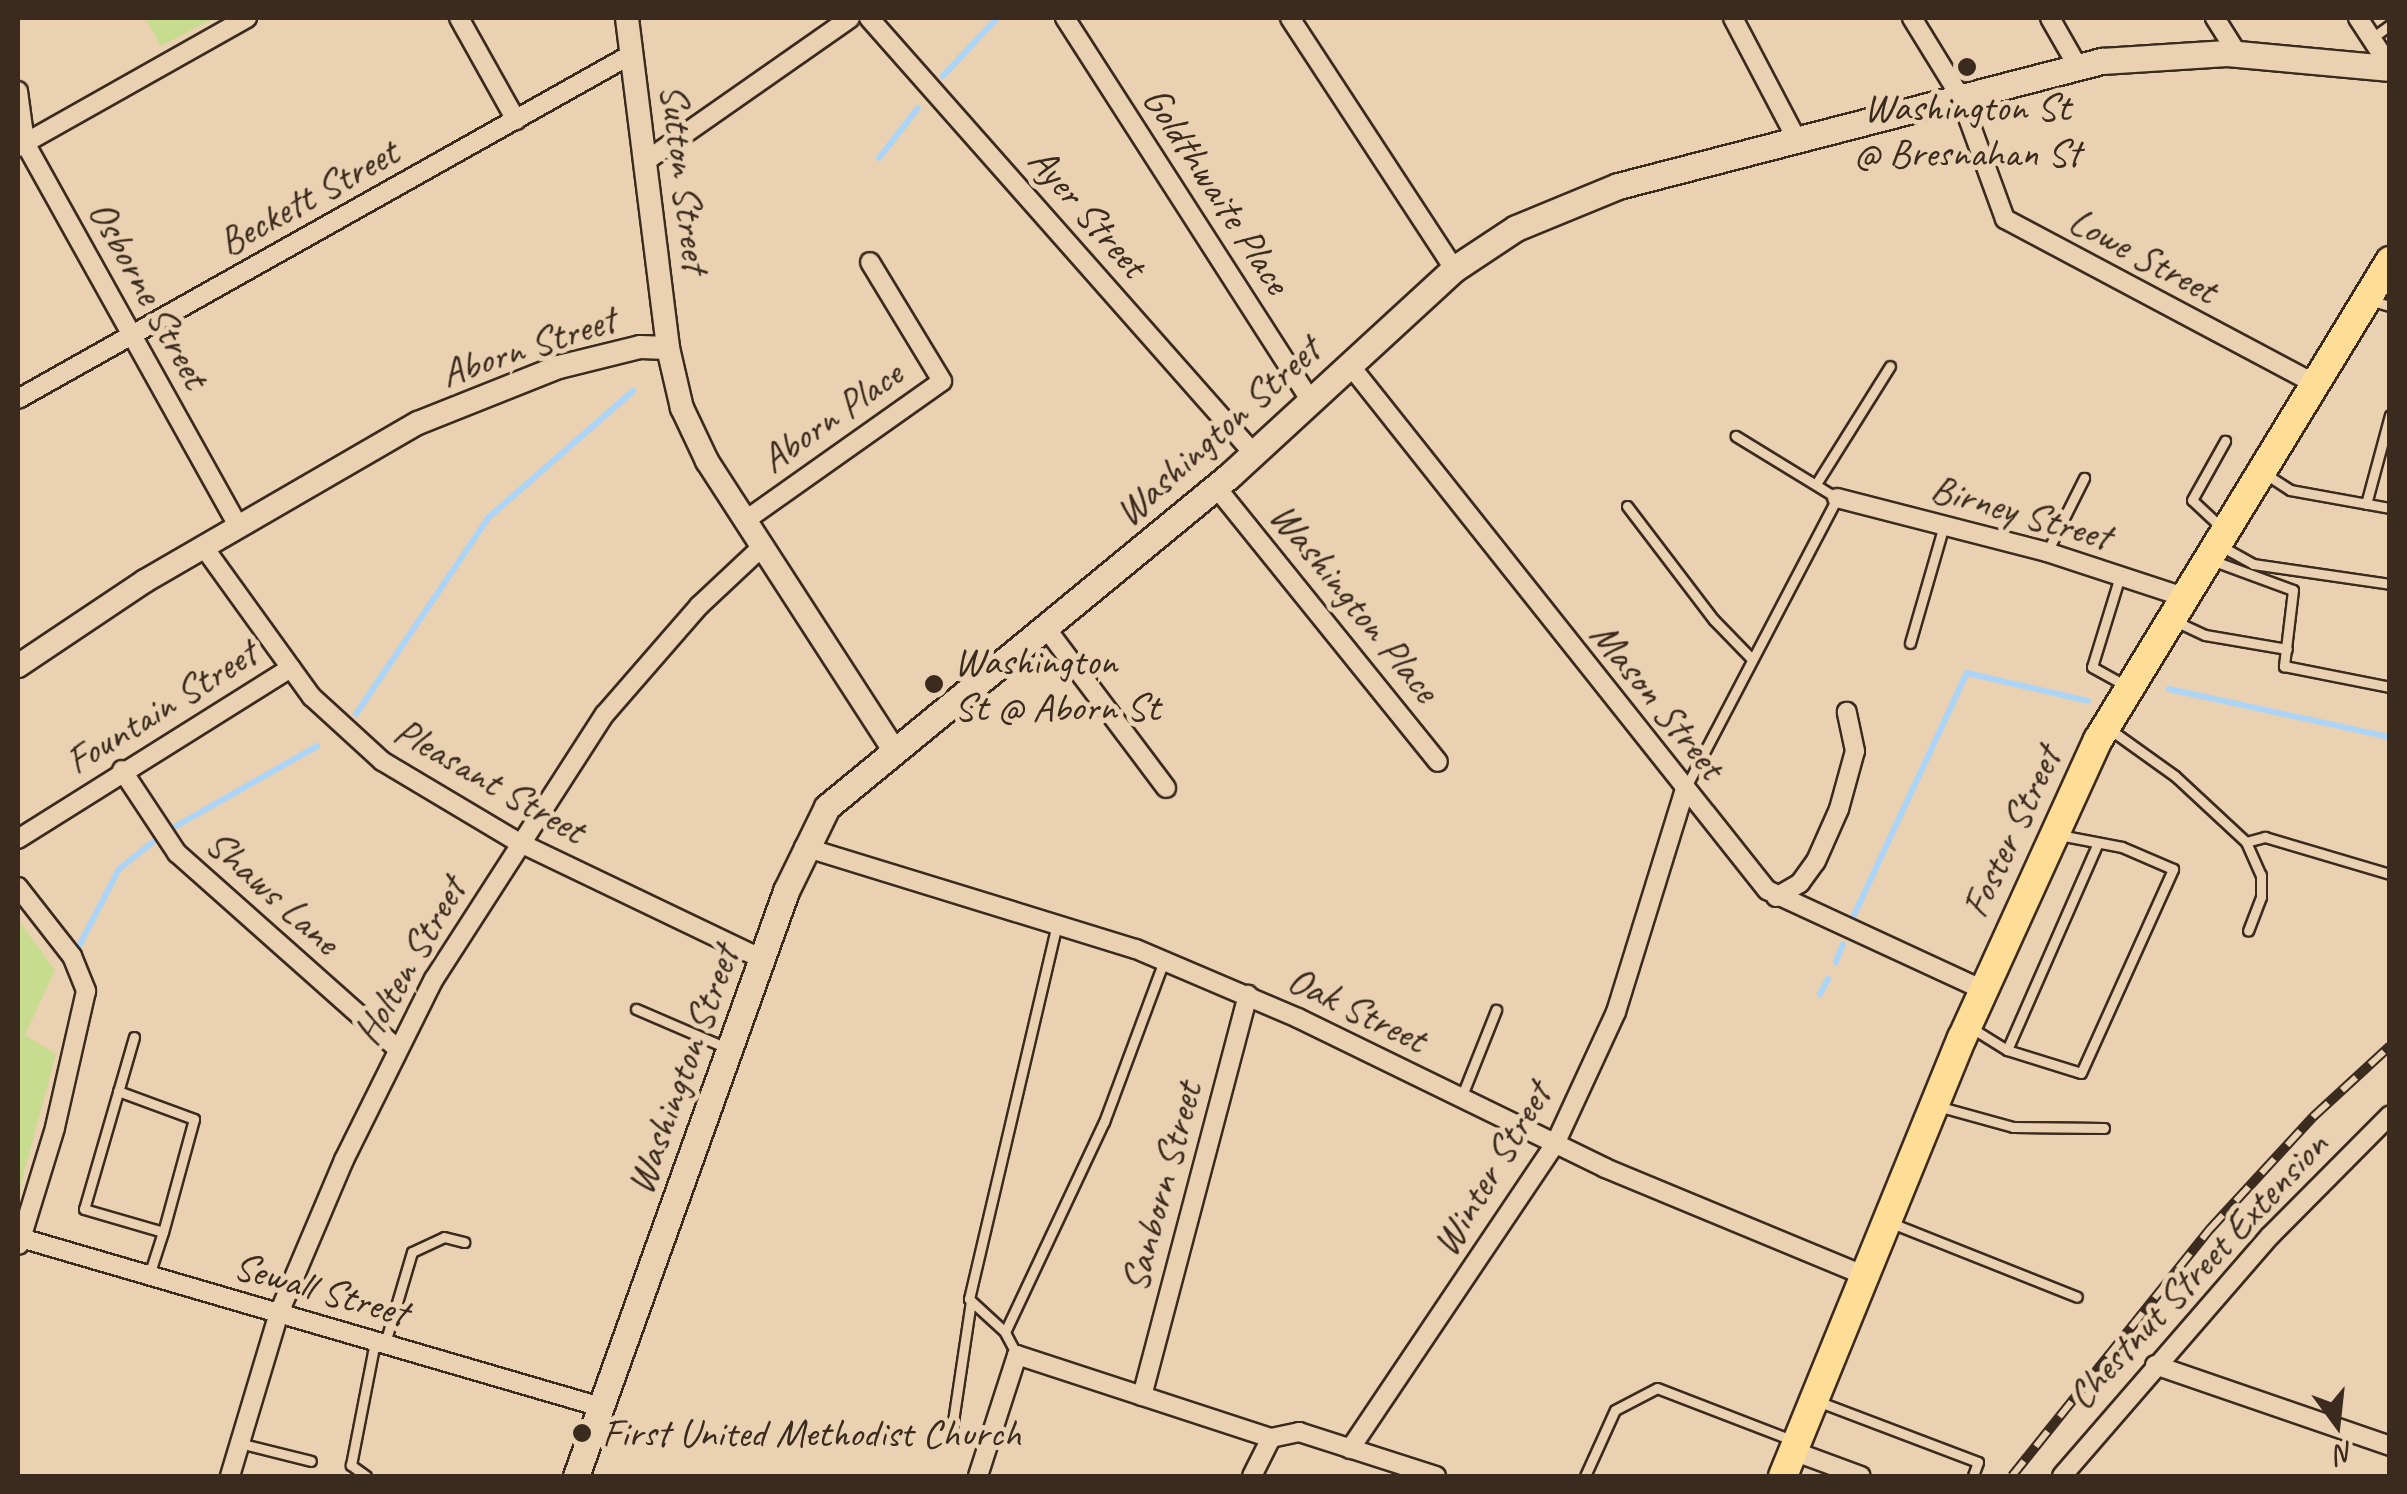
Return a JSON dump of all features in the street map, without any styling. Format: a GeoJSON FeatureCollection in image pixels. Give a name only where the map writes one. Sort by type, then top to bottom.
{"type":"FeatureCollection","features":[{"type":"Feature","properties":{"kind":"main road","name":"Washington Street"},"geometry":{"type":"LineString","coordinates":[[576,1476],[762,958],[804,847],[827,807],[1254,454],[1454,269],[1516,228],[1594,194],[2078,66],[2150,54],[2238,54],[2390,68]]}},
{"type":"Feature","properties":{"kind":"main road","name":"Foster Street"},"geometry":{"type":"LineString","coordinates":[[1791,1457],[1983,990],[2052,834],[2106,726],[2314,384],[2378,303],[2390,260]]}},
{"type":"Feature","properties":{"kind":"street"},"geometry":{"type":"LineString","coordinates":[[21,145],[247,18]]}},
{"type":"Feature","properties":{"kind":"street"},"geometry":{"type":"LineString","coordinates":[[460,18],[516,120]]}},
{"type":"Feature","properties":{"kind":"street","name":"Sutton Street"},"geometry":{"type":"LineString","coordinates":[[627,18],[668,348]]}},
{"type":"Feature","properties":{"kind":"street"},"geometry":{"type":"LineString","coordinates":[[646,161],[850,18]]}},
{"type":"Feature","properties":{"kind":"street","name":"Ayer Street"},"geometry":{"type":"LineString","coordinates":[[869,18],[1254,454]]}},
{"type":"Feature","properties":{"kind":"street","name":"Goldthwaite Place"},"geometry":{"type":"LineString","coordinates":[[1065,18],[1310,400]]}},
{"type":"Feature","properties":{"kind":"street"},"geometry":{"type":"LineString","coordinates":[[1290,18],[1454,269]]}},
{"type":"Feature","properties":{"kind":"street"},"geometry":{"type":"LineString","coordinates":[[1733,18],[1796,138]]}},
{"type":"Feature","properties":{"kind":"street","name":"Lowe Street"},"geometry":{"type":"LineString","coordinates":[[1912,18],[1960,96],[2005,218],[2314,384]]}},
{"type":"Feature","properties":{"kind":"street"},"geometry":{"type":"LineString","coordinates":[[2050,18],[2078,66]]}},
{"type":"Feature","properties":{"kind":"street"},"geometry":{"type":"LineString","coordinates":[[2215,18],[2238,54]]}},
{"type":"Feature","properties":{"kind":"street"},"geometry":{"type":"LineString","coordinates":[[2358,18],[2390,68]]}},
{"type":"Feature","properties":{"kind":"street","name":"Beckett Street"},"geometry":{"type":"LineString","coordinates":[[18,399],[632,54]]}},
{"type":"Feature","properties":{"kind":"street","name":"Osborne Street"},"geometry":{"type":"LineString","coordinates":[[18,90],[21,145],[238,526]]}},
{"type":"Feature","properties":{"kind":"street","name":"Aborn Place"},"geometry":{"type":"LineString","coordinates":[[746,520],[942,380],[870,262]]}},
{"type":"Feature","properties":{"kind":"street","name":"Aborn Street"},"geometry":{"type":"LineString","coordinates":[[18,666],[203,546],[366,449],[506,386],[606,354],[668,348],[690,430],[894,750]]}},
{"type":"Feature","properties":{"kind":"street","name":"Mason Street"},"geometry":{"type":"LineString","coordinates":[[1348,364],[1684,789],[1776,897],[1983,990]]}},
{"type":"Feature","properties":{"kind":"street","name":"Washington Place"},"geometry":{"type":"LineString","coordinates":[[1216,486],[1438,762]]}},
{"type":"Feature","properties":{"kind":"street","name":"Birney Street"},"geometry":{"type":"LineString","coordinates":[[1837,498],[2047,552],[2120,576],[2177,608]]}},
{"type":"Feature","properties":{"kind":"street","name":"Pleasant Street"},"geometry":{"type":"LineString","coordinates":[[203,546],[291,668],[359,744],[518,842],[762,958]]}},
{"type":"Feature","properties":{"kind":"street","name":"Holten Street"},"geometry":{"type":"LineString","coordinates":[[230,1476],[279,1313],[397,1048],[518,842],[634,677],[763,546]]}},
{"type":"Feature","properties":{"kind":"street"},"geometry":{"type":"LineString","coordinates":[[1046,628],[1166,788]]}},
{"type":"Feature","properties":{"kind":"street","name":"Fountain Street"},"geometry":{"type":"LineString","coordinates":[[18,839],[122,770],[291,668]]}},
{"type":"Feature","properties":{"kind":"street"},"geometry":{"type":"LineString","coordinates":[[1776,897],[1808,872],[1839,808],[1853,768],[1847,712]]}},
{"type":"Feature","properties":{"kind":"street","name":"Shaws Lane"},"geometry":{"type":"LineString","coordinates":[[122,770],[177,853],[397,1048]]}},
{"type":"Feature","properties":{"kind":"street","name":"Winter Street"},"geometry":{"type":"LineString","coordinates":[[1350,1449],[1556,1144],[1616,1012],[1684,789]]}},
{"type":"Feature","properties":{"kind":"street","name":"Oak Street"},"geometry":{"type":"LineString","coordinates":[[804,847],[1058,922],[1164,961],[1248,995],[1556,1144],[1864,1275]]}},
{"type":"Feature","properties":{"kind":"street"},"geometry":{"type":"LineString","coordinates":[[18,888],[72,956],[86,992],[19,1244]]}},
{"type":"Feature","properties":{"kind":"street","name":"Sanborn Street"},"geometry":{"type":"LineString","coordinates":[[1142,1396],[1248,995]]}},
{"type":"Feature","properties":{"kind":"street","name":"Chestnut Street Extension"},"geometry":{"type":"LineString","coordinates":[[2062,1476],[2155,1366],[2390,1115]]}},
{"type":"Feature","properties":{"kind":"street","name":"Sewall Street"},"geometry":{"type":"LineString","coordinates":[[19,1244],[149,1275],[602,1407]]}},
{"type":"Feature","properties":{"kind":"street"},"geometry":{"type":"LineString","coordinates":[[978,1476],[1017,1356],[1270,1438],[1300,1432],[1436,1476]]}},
{"type":"Feature","properties":{"kind":"street"},"geometry":{"type":"LineString","coordinates":[[2155,1366],[2390,1446]]}},
{"type":"Feature","properties":{"kind":"street"},"geometry":{"type":"LineString","coordinates":[[1252,1476],[1270,1438]]}},
{"type":"Feature","properties":{"kind":"street"},"geometry":{"type":"LineString","coordinates":[[1791,1457],[1861,1476]]}},
{"type":"Feature","properties":{"kind":"lane"},"geometry":{"type":"LineString","coordinates":[[2371,38],[2388,22]]}},
{"type":"Feature","properties":{"kind":"lane"},"geometry":{"type":"LineString","coordinates":[[1816,484],[1890,366]]}},
{"type":"Feature","properties":{"kind":"lane"},"geometry":{"type":"LineString","coordinates":[[2366,504],[2390,415]]}},
{"type":"Feature","properties":{"kind":"lane"},"geometry":{"type":"LineString","coordinates":[[1684,789],[1837,498],[1736,436]]}},
{"type":"Feature","properties":{"kind":"lane"},"geometry":{"type":"LineString","coordinates":[[2225,441],[2192,500],[2216,544],[2293,590],[2284,666],[2390,687]]}},
{"type":"Feature","properties":{"kind":"lane"},"geometry":{"type":"LineString","coordinates":[[2262,471],[2290,490],[2390,508]]}},
{"type":"Feature","properties":{"kind":"lane"},"geometry":{"type":"LineString","coordinates":[[2047,552],[2084,478]]}},
{"type":"Feature","properties":{"kind":"lane"},"geometry":{"type":"LineString","coordinates":[[1627,506],[1714,620],[1751,658]]}},
{"type":"Feature","properties":{"kind":"lane"},"geometry":{"type":"LineString","coordinates":[[1910,643],[1944,525]]}},
{"type":"Feature","properties":{"kind":"lane"},"geometry":{"type":"LineString","coordinates":[[2216,544],[2254,564],[2390,584]]}},
{"type":"Feature","properties":{"kind":"lane"},"geometry":{"type":"LineString","coordinates":[[2120,576],[2092,667],[2128,687]]}},
{"type":"Feature","properties":{"kind":"lane"},"geometry":{"type":"LineString","coordinates":[[2177,608],[2205,635],[2287,649]]}},
{"type":"Feature","properties":{"kind":"lane"},"geometry":{"type":"LineString","coordinates":[[2106,726],[2174,776],[2246,842],[2261,886],[2248,932]]}},
{"type":"Feature","properties":{"kind":"lane"},"geometry":{"type":"LineString","coordinates":[[1968,1025],[2008,1050],[2080,1073],[2173,870],[2098,843],[2052,834]]}},
{"type":"Feature","properties":{"kind":"lane"},"geometry":{"type":"LineString","coordinates":[[2246,842],[2265,838],[2390,874]]}},
{"type":"Feature","properties":{"kind":"lane"},"geometry":{"type":"LineString","coordinates":[[2008,1050],[2098,843]]}},
{"type":"Feature","properties":{"kind":"lane"},"geometry":{"type":"LineString","coordinates":[[952,1428],[971,1301],[1058,922]]}},
{"type":"Feature","properties":{"kind":"lane"},"geometry":{"type":"LineString","coordinates":[[1005,1332],[1104,1122],[1164,961]]}},
{"type":"Feature","properties":{"kind":"lane"},"geometry":{"type":"LineString","coordinates":[[636,1009],[730,1049]]}},
{"type":"Feature","properties":{"kind":"lane"},"geometry":{"type":"LineString","coordinates":[[1461,1098],[1496,1010]]}},
{"type":"Feature","properties":{"kind":"lane"},"geometry":{"type":"LineString","coordinates":[[134,1038],[84,1209],[163,1232]]}},
{"type":"Feature","properties":{"kind":"lane"},"geometry":{"type":"LineString","coordinates":[[118,1092],[194,1119],[149,1275]]}},
{"type":"Feature","properties":{"kind":"lane"},"geometry":{"type":"LineString","coordinates":[[1934,1105],[2013,1126],[2104,1128]]}},
{"type":"Feature","properties":{"kind":"lane"},"geometry":{"type":"LineString","coordinates":[[1886,1222],[2077,1297]]}},
{"type":"Feature","properties":{"kind":"lane"},"geometry":{"type":"LineString","coordinates":[[366,1476],[352,1464],[380,1342],[412,1252],[444,1237],[464,1242]]}},
{"type":"Feature","properties":{"kind":"lane"},"geometry":{"type":"LineString","coordinates":[[971,1301],[1005,1332],[1017,1356]]}},
{"type":"Feature","properties":{"kind":"lane"},"geometry":{"type":"LineString","coordinates":[[1585,1476],[1615,1410],[1657,1388],[1791,1457]]}},
{"type":"Feature","properties":{"kind":"lane"},"geometry":{"type":"LineString","coordinates":[[1812,1400],[1978,1462],[1973,1476]]}},
{"type":"Feature","properties":{"kind":"lane"},"geometry":{"type":"LineString","coordinates":[[239,1444],[310,1461]]}},
{"type":"Feature","properties":{"kind":"green space"},"geometry":{"type":"Polygon","coordinates":[[[145,18],[214,18],[161,46],[145,18]]]}},
{"type":"Feature","properties":{"kind":"green space"},"geometry":{"type":"Polygon","coordinates":[[[18,920],[55,970],[25,1035],[56,1054],[18,1195],[18,920]]]}},
{"type":"Feature","properties":{"kind":"waterway"},"geometry":{"type":"LineString","coordinates":[[943,76],[997,18]]}},
{"type":"Feature","properties":{"kind":"waterway"},"geometry":{"type":"LineString","coordinates":[[879,158],[918,108]]}},
{"type":"Feature","properties":{"kind":"waterway"},"geometry":{"type":"LineString","coordinates":[[356,714],[488,518],[633,391]]}},
{"type":"Feature","properties":{"kind":"waterway"},"geometry":{"type":"LineString","coordinates":[[1854,915],[1967,673],[2088,701]]}},
{"type":"Feature","properties":{"kind":"waterway"},"geometry":{"type":"LineString","coordinates":[[2169,689],[2390,737]]}},
{"type":"Feature","properties":{"kind":"waterway"},"geometry":{"type":"LineString","coordinates":[[171,829],[317,746]]}},
{"type":"Feature","properties":{"kind":"waterway"},"geometry":{"type":"LineString","coordinates":[[80,944],[119,869],[153,842]]}},
{"type":"Feature","properties":{"kind":"waterway"},"geometry":{"type":"LineString","coordinates":[[1836,962],[1843,944]]}},
{"type":"Feature","properties":{"kind":"waterway"},"geometry":{"type":"LineString","coordinates":[[1820,994],[1828,979]]}},
{"type":"Feature","properties":{"kind":"railway"},"geometry":{"type":"LineString","coordinates":[[2012,1476],[2210,1229],[2314,1116],[2390,1046]]}},
{"type":"Feature","properties":{"kind":"place","name":"Washington St @ Bresnahan St"},"geometry":{"type":"Point","coordinates":[1967,67]}},
{"type":"Feature","properties":{"kind":"place","name":"Washington St @ Aborn St"},"geometry":{"type":"Point","coordinates":[934,684]}},
{"type":"Feature","properties":{"kind":"place","name":"First United Methodist Church"},"geometry":{"type":"Point","coordinates":[582,1433]}}]}
